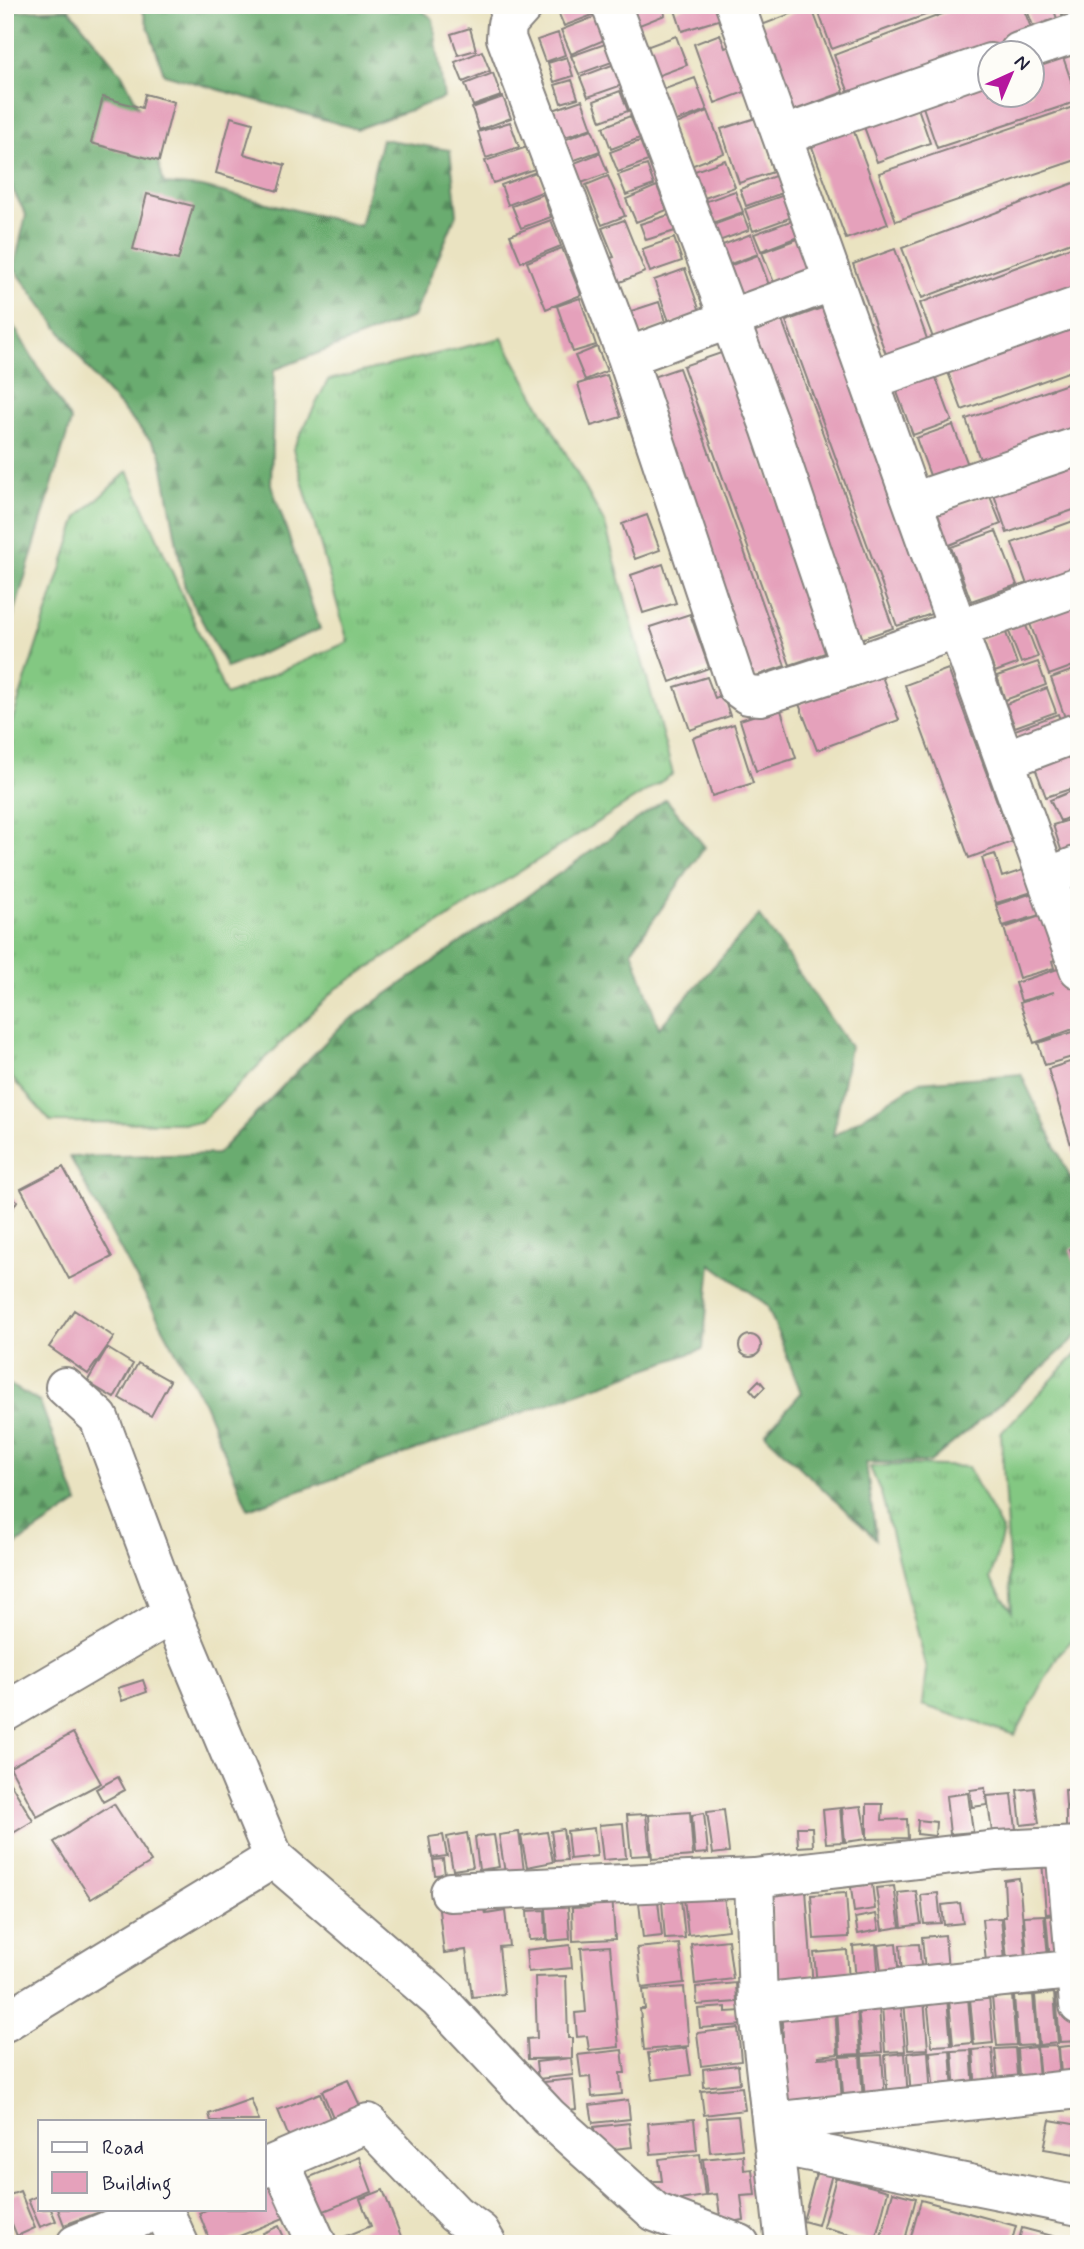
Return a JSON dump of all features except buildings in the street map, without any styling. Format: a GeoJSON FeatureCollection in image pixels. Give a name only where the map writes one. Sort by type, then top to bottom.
{"type":"FeatureCollection","features":[{"type":"Feature","properties":{"kind":"street"},"geometry":{"type":"LineString","coordinates":[[524,5],[506,24],[506,38],[627,357],[737,687],[748,695],[761,696],[1079,586]]}},
{"type":"Feature","properties":{"kind":"street"},"geometry":{"type":"LineString","coordinates":[[611,5],[770,427],[851,667]]}},
{"type":"Feature","properties":{"kind":"street"},"geometry":{"type":"LineString","coordinates":[[748,9],[782,136],[1005,760],[1063,871],[1079,969]]}},
{"type":"Feature","properties":{"kind":"street"},"geometry":{"type":"LineString","coordinates":[[1046,43],[1079,32]]}},
{"type":"Feature","properties":{"kind":"street"},"geometry":{"type":"LineString","coordinates":[[782,136],[976,68]]}},
{"type":"Feature","properties":{"kind":"street"},"geometry":{"type":"LineString","coordinates":[[627,357],[833,281]]}},
{"type":"Feature","properties":{"kind":"street"},"geometry":{"type":"LineString","coordinates":[[870,380],[1079,306]]}},
{"type":"Feature","properties":{"kind":"street"},"geometry":{"type":"LineString","coordinates":[[914,502],[1079,446]]}},
{"type":"Feature","properties":{"kind":"street"},"geometry":{"type":"LineString","coordinates":[[1005,760],[1079,732]]}},
{"type":"Feature","properties":{"kind":"street"},"geometry":{"type":"LineString","coordinates":[[65,1387],[99,1418],[172,1614],[274,1858],[438,1999],[549,2116],[655,2212],[740,2244]]}},
{"type":"Feature","properties":{"kind":"street"},"geometry":{"type":"LineString","coordinates":[[5,1712],[172,1614]]}},
{"type":"Feature","properties":{"kind":"street"},"geometry":{"type":"LineString","coordinates":[[450,1892],[754,1878],[996,1850],[1072,1846],[1077,1981],[758,2003]]}},
{"type":"Feature","properties":{"kind":"street"},"geometry":{"type":"LineString","coordinates":[[5,2022],[274,1858]]}},
{"type":"Feature","properties":{"kind":"street"},"geometry":{"type":"LineString","coordinates":[[754,1878],[758,2003],[785,2244]]}},
{"type":"Feature","properties":{"kind":"street"},"geometry":{"type":"LineString","coordinates":[[774,2133],[1079,2089]]}},
{"type":"Feature","properties":{"kind":"street"},"geometry":{"type":"LineString","coordinates":[[317,2244],[272,2165],[368,2123],[455,2214],[480,2232],[487,2244]]}},
{"type":"Feature","properties":{"kind":"street"},"geometry":{"type":"LineString","coordinates":[[774,2133],[1079,2206]]}},
{"type":"Feature","properties":{"kind":"street"},"geometry":{"type":"LineString","coordinates":[[76,2244],[159,2210]]}},
{"type":"Feature","properties":{"kind":"street"},"geometry":{"type":"LineString","coordinates":[[162,2210],[179,2244]]}},
{"type":"Feature","properties":{"kind":"green space"},"geometry":{"type":"Polygon","coordinates":[[[141,5],[415,5],[433,19],[444,98],[357,129],[164,74],[141,5]]]}},
{"type":"Feature","properties":{"kind":"green space"},"geometry":{"type":"Polygon","coordinates":[[[69,9],[122,74],[151,132],[164,184],[202,187],[360,226],[382,139],[450,150],[457,213],[413,317],[274,370],[271,484],[320,629],[227,668],[185,589],[160,451],[98,382],[14,268],[26,215],[5,175],[5,18],[11,11],[69,9]]]}},
{"type":"Feature","properties":{"kind":"green space"},"geometry":{"type":"Polygon","coordinates":[[[5,312],[71,421],[5,645],[5,312]]]}},
{"type":"Feature","properties":{"kind":"green space"},"geometry":{"type":"Polygon","coordinates":[[[502,338],[605,524],[673,774],[336,989],[200,1123],[51,1122],[12,1078],[5,1048],[5,743],[78,517],[128,471],[226,695],[348,642],[293,449],[328,380],[502,338]]]}},
{"type":"Feature","properties":{"kind":"green space"},"geometry":{"type":"Polygon","coordinates":[[[666,799],[705,847],[632,950],[659,1028],[759,915],[850,1047],[833,1136],[919,1082],[1021,1074],[1079,1196],[1079,1334],[1037,1373],[930,1462],[866,1463],[876,1539],[765,1434],[801,1393],[767,1305],[711,1264],[703,1349],[248,1509],[204,1403],[70,1157],[217,1154],[341,1026],[666,799]]]}},
{"type":"Feature","properties":{"kind":"green space"},"geometry":{"type":"Polygon","coordinates":[[[1079,1351],[1079,1633],[1058,1655],[1015,1735],[922,1705],[926,1669],[881,1493],[870,1467],[968,1467],[1003,1532],[990,1579],[1012,1611],[1001,1433],[1079,1351]]]}},
{"type":"Feature","properties":{"kind":"green space"},"geometry":{"type":"Polygon","coordinates":[[[5,1382],[40,1402],[78,1503],[5,1552],[5,1382]]]}}]}
